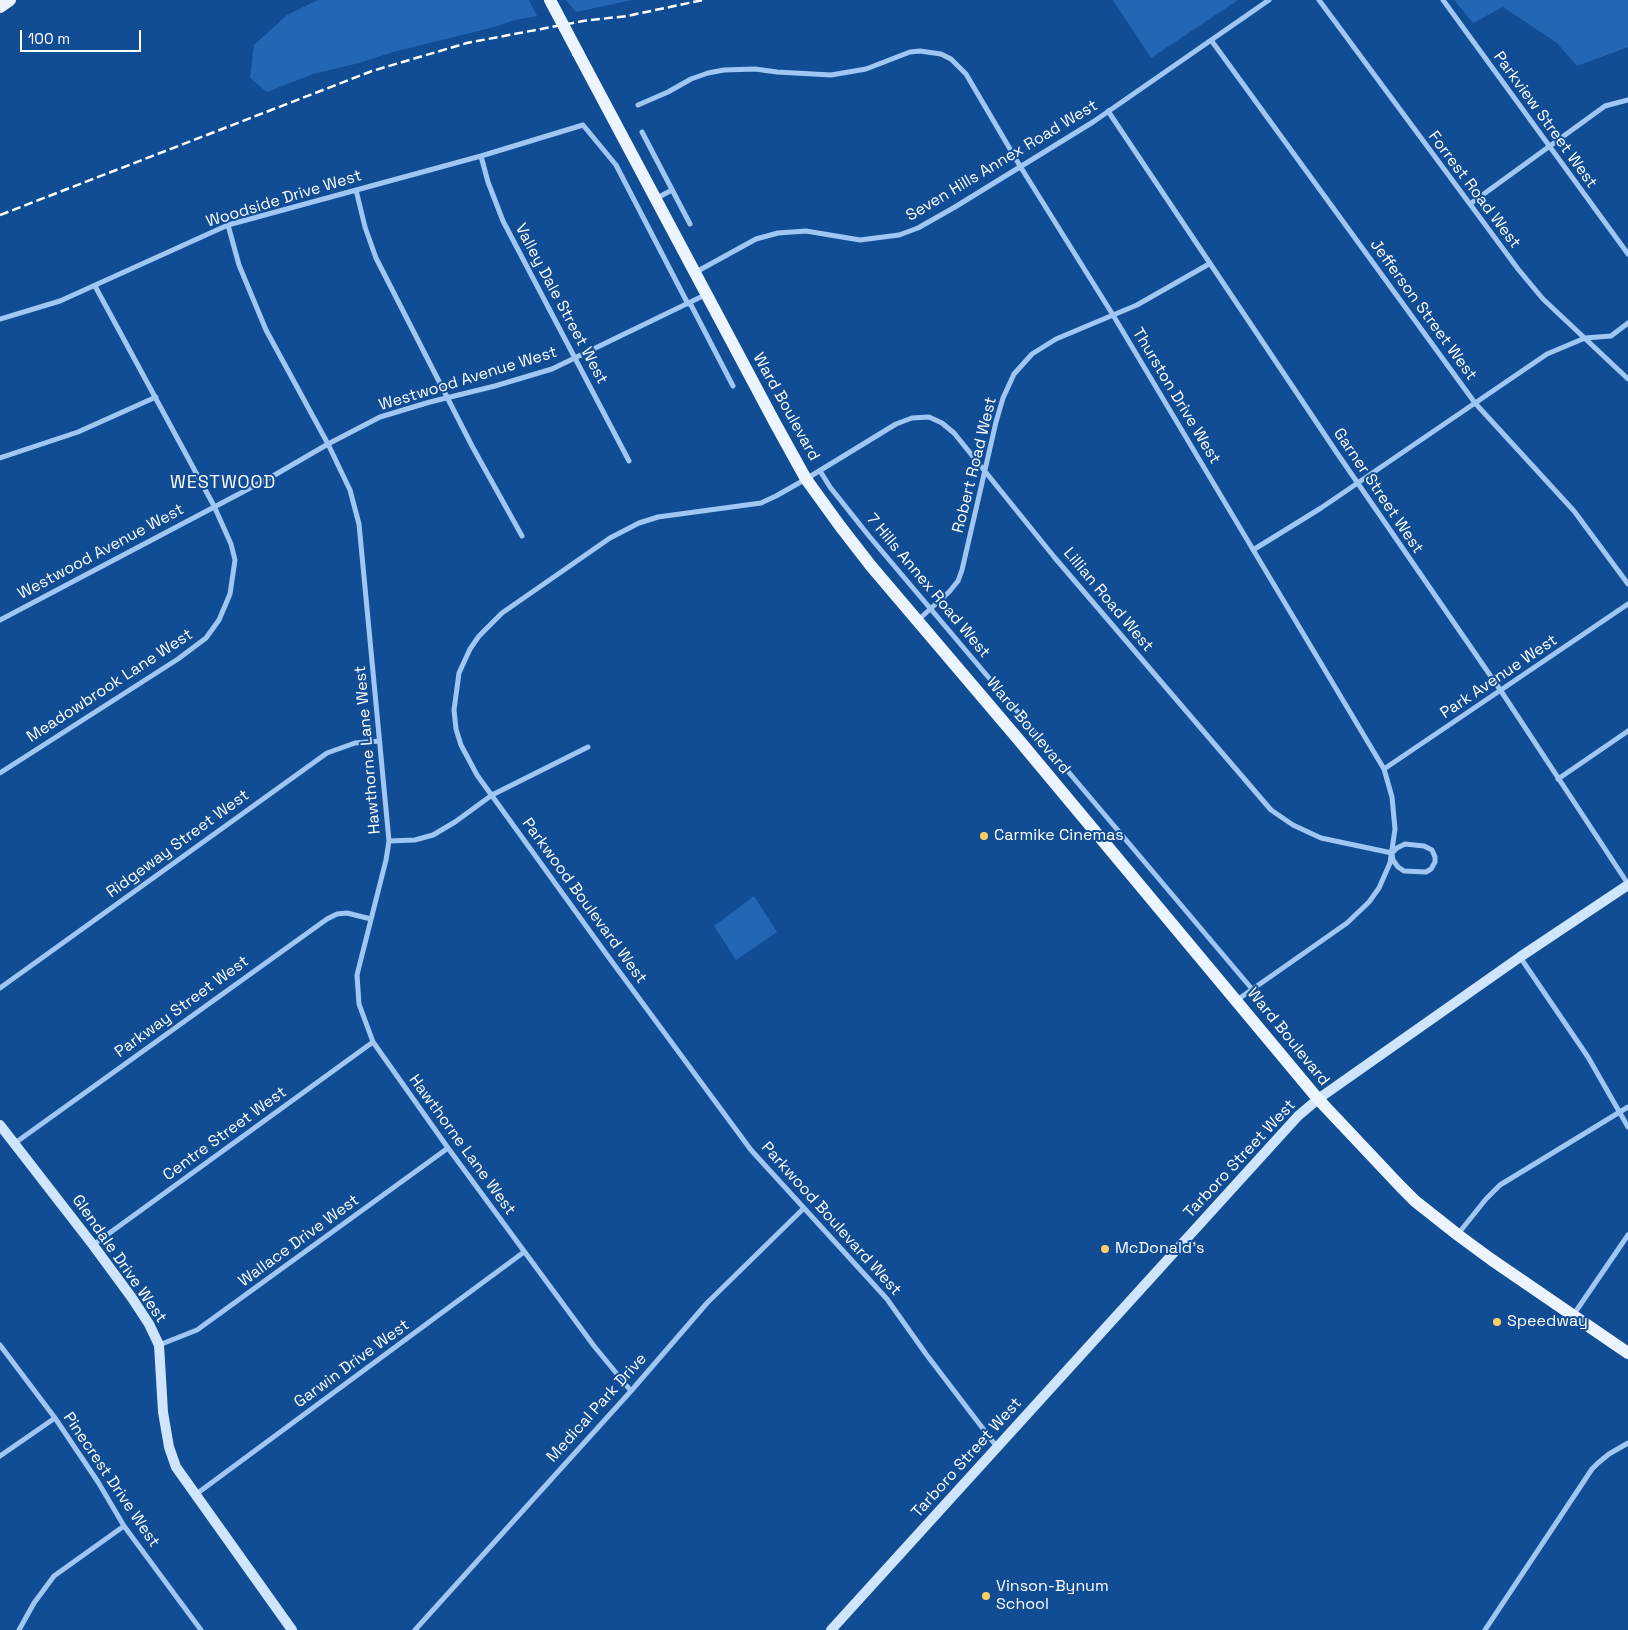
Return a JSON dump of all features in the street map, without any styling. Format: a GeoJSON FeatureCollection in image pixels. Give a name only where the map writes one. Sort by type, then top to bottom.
{"type":"FeatureCollection","features":[{"type":"Feature","properties":{"kind":"main road"},"geometry":{"type":"LineString","coordinates":[[0,7],[10,0]]}},
{"type":"Feature","properties":{"kind":"main road","name":"Ward Boulevard"},"geometry":{"type":"LineString","coordinates":[[550,0],[775,423],[806,479],[840,526],[917,621],[1018,739],[1318,1099],[1401,1187],[1415,1201],[1492,1260],[1628,1353]]}},
{"type":"Feature","properties":{"kind":"main road","name":"Tarboro Street West"},"geometry":{"type":"LineString","coordinates":[[831,1630],[1292,1123],[1318,1099],[1520,957],[1628,884]]}},
{"type":"Feature","properties":{"kind":"main road","name":"Glendale Drive West"},"geometry":{"type":"LineString","coordinates":[[1,1129],[15,1143],[93,1245],[149,1324],[159,1345],[163,1412],[169,1447],[176,1467],[292,1630]]}},
{"type":"Feature","properties":{"kind":"street","name":"Seven Hills Annex Road West"},"geometry":{"type":"LineString","coordinates":[[696,272],[756,239],[778,233],[806,230],[860,240],[899,235],[918,228],[948,212],[1108,112],[1269,0]]}},
{"type":"Feature","properties":{"kind":"street","name":"Forrest Road West"},"geometry":{"type":"LineString","coordinates":[[1319,0],[1542,299],[1628,379]]}},
{"type":"Feature","properties":{"kind":"street","name":"Parkview Street West"},"geometry":{"type":"LineString","coordinates":[[1443,0],[1628,254]]}},
{"type":"Feature","properties":{"kind":"street","name":"Jefferson Street West"},"geometry":{"type":"LineString","coordinates":[[1212,40],[1475,403],[1574,511],[1628,584]]}},
{"type":"Feature","properties":{"kind":"street","name":"Thurston Drive West"},"geometry":{"type":"LineString","coordinates":[[638,105],[668,92],[691,79],[724,70],[755,69],[831,75],[866,69],[910,52],[941,54],[951,59],[966,74],[1020,166],[1113,315],[1384,769],[1392,797],[1395,829],[1390,863],[1379,888],[1369,902],[1347,923],[1236,1000]]}},
{"type":"Feature","properties":{"kind":"street"},"geometry":{"type":"LineString","coordinates":[[1470,204],[1605,106],[1628,100]]}},
{"type":"Feature","properties":{"kind":"street","name":"Garner Street West"},"geometry":{"type":"LineString","coordinates":[[1108,112],[1209,264],[1501,691],[1628,884]]}},
{"type":"Feature","properties":{"kind":"street","name":"Woodside Drive West"},"geometry":{"type":"LineString","coordinates":[[0,319],[60,301],[228,225],[480,156],[583,125],[616,165],[689,304]]}},
{"type":"Feature","properties":{"kind":"street"},"geometry":{"type":"LineString","coordinates":[[642,132],[690,224]]}},
{"type":"Feature","properties":{"kind":"street","name":"Valley Dale Street West"},"geometry":{"type":"LineString","coordinates":[[480,156],[503,221],[629,460]]}},
{"type":"Feature","properties":{"kind":"street"},"geometry":{"type":"LineString","coordinates":[[356,190],[365,227],[376,258],[472,446],[522,536]]}},
{"type":"Feature","properties":{"kind":"street"},"geometry":{"type":"LineString","coordinates":[[656,198],[672,190]]}},
{"type":"Feature","properties":{"kind":"street","name":"Hawthorne Lane West"},"geometry":{"type":"LineString","coordinates":[[228,225],[239,266],[266,330],[328,444],[350,490],[359,524],[389,841],[357,975],[359,1004],[372,1042],[524,1252],[630,1391]]}},
{"type":"Feature","properties":{"kind":"street","name":"Robert Road West"},"geometry":{"type":"LineString","coordinates":[[917,621],[950,592],[958,581],[1003,398],[1014,374],[1032,354],[1056,339],[1138,305],[1209,264]]}},
{"type":"Feature","properties":{"kind":"street","name":"Meadowbrook Lane West"},"geometry":{"type":"LineString","coordinates":[[0,773],[178,659],[206,638],[219,620],[230,594],[235,560],[231,544],[214,506],[95,286]]}},
{"type":"Feature","properties":{"kind":"street","name":"Westwood Avenue West"},"geometry":{"type":"LineString","coordinates":[[0,620],[380,418],[448,397],[495,386],[552,369],[708,294]]}},
{"type":"Feature","properties":{"kind":"street"},"geometry":{"type":"LineString","coordinates":[[689,304],[733,386]]}},
{"type":"Feature","properties":{"kind":"street"},"geometry":{"type":"LineString","coordinates":[[1253,550],[1358,483],[1547,354],[1585,338],[1611,336],[1628,323]]}},
{"type":"Feature","properties":{"kind":"street"},"geometry":{"type":"LineString","coordinates":[[0,458],[78,432],[156,397]]}},
{"type":"Feature","properties":{"kind":"street","name":"Lillian Road West"},"geometry":{"type":"LineString","coordinates":[[806,479],[896,424],[920,417],[942,423],[954,433],[1055,558],[1272,810],[1294,825],[1321,838],[1392,853]]}},
{"type":"Feature","properties":{"kind":"street","name":"7 Hills Annex Road West"},"geometry":{"type":"LineString","coordinates":[[820,471],[830,487],[869,536],[1252,989]]}},
{"type":"Feature","properties":{"kind":"street","name":"Parkwood Boulevard West"},"geometry":{"type":"LineString","coordinates":[[806,479],[761,502],[658,517],[639,523],[603,543],[502,613],[479,636],[463,663],[457,684],[454,710],[456,729],[468,760],[492,795],[708,1094],[752,1150],[887,1299],[926,1354],[997,1447]]}},
{"type":"Feature","properties":{"kind":"street","name":"Park Avenue West"},"geometry":{"type":"LineString","coordinates":[[1384,769],[1628,604]]}},
{"type":"Feature","properties":{"kind":"street"},"geometry":{"type":"LineString","coordinates":[[1558,779],[1628,731]]}},
{"type":"Feature","properties":{"kind":"street","name":"Ridgeway Street West"},"geometry":{"type":"LineString","coordinates":[[0,988],[327,753],[355,743],[379,741]]}},
{"type":"Feature","properties":{"kind":"street"},"geometry":{"type":"LineString","coordinates":[[389,841],[415,840],[433,835],[455,822],[492,795],[588,746]]}},
{"type":"Feature","properties":{"kind":"street"},"geometry":{"type":"LineString","coordinates":[[1405,844],[1424,846],[1432,850],[1435,863],[1426,872],[1404,871],[1396,865],[1392,853],[1405,844]]}},
{"type":"Feature","properties":{"kind":"street","name":"Parkway Street West"},"geometry":{"type":"LineString","coordinates":[[15,1143],[327,919],[337,914],[347,913],[371,919]]}},
{"type":"Feature","properties":{"kind":"street"},"geometry":{"type":"LineString","coordinates":[[1520,957],[1588,1057],[1628,1128]]}},
{"type":"Feature","properties":{"kind":"street","name":"Centre Street West"},"geometry":{"type":"LineString","coordinates":[[93,1245],[372,1042]]}},
{"type":"Feature","properties":{"kind":"street"},"geometry":{"type":"LineString","coordinates":[[1458,1235],[1486,1198],[1500,1185],[1628,1107]]}},
{"type":"Feature","properties":{"kind":"street","name":"Wallace Drive West"},"geometry":{"type":"LineString","coordinates":[[159,1345],[197,1330],[448,1148]]}},
{"type":"Feature","properties":{"kind":"street","name":"Medical Park Drive"},"geometry":{"type":"LineString","coordinates":[[415,1630],[707,1303],[804,1208]]}},
{"type":"Feature","properties":{"kind":"street"},"geometry":{"type":"LineString","coordinates":[[1574,1315],[1628,1235]]}},
{"type":"Feature","properties":{"kind":"street","name":"Garwin Drive West"},"geometry":{"type":"LineString","coordinates":[[195,1495],[524,1252]]}},
{"type":"Feature","properties":{"kind":"street","name":"Pinecrest Drive West"},"geometry":{"type":"LineString","coordinates":[[0,1345],[55,1418],[98,1482],[124,1526],[201,1630]]}},
{"type":"Feature","properties":{"kind":"street"},"geometry":{"type":"LineString","coordinates":[[0,1456],[55,1418]]}},
{"type":"Feature","properties":{"kind":"street"},"geometry":{"type":"LineString","coordinates":[[1485,1630],[1592,1469],[1609,1454],[1628,1443]]}},
{"type":"Feature","properties":{"kind":"street"},"geometry":{"type":"LineString","coordinates":[[19,1630],[34,1602],[54,1576],[124,1526]]}},
{"type":"Feature","properties":{"kind":"shaded area"},"geometry":{"type":"Polygon","coordinates":[[[318,0],[529,0],[537,16],[515,20],[313,74],[267,92],[250,78],[254,45],[287,15],[318,0]]]}},
{"type":"Feature","properties":{"kind":"shaded area"},"geometry":{"type":"Polygon","coordinates":[[[566,0],[632,0],[576,12],[566,0]]]}},
{"type":"Feature","properties":{"kind":"shaded area"},"geometry":{"type":"Polygon","coordinates":[[[1113,0],[1238,0],[1151,58],[1113,0]]]}},
{"type":"Feature","properties":{"kind":"shaded area"},"geometry":{"type":"Polygon","coordinates":[[[1454,0],[1628,0],[1628,47],[1577,66],[1557,43],[1503,7],[1473,23],[1454,0]]]}},
{"type":"Feature","properties":{"kind":"shaded area"},"geometry":{"type":"Polygon","coordinates":[[[754,896],[777,932],[736,960],[714,926],[754,896]]]}},
{"type":"Feature","properties":{"kind":"railway"},"geometry":{"type":"LineString","coordinates":[[0,215],[372,71],[467,43],[583,21],[627,16],[703,0]]}},
{"type":"Feature","properties":{"kind":"place","name":"Carmike Cinemas"},"geometry":{"type":"Point","coordinates":[984,836]}},
{"type":"Feature","properties":{"kind":"place","name":"McDonald's"},"geometry":{"type":"Point","coordinates":[1105,1249]}},
{"type":"Feature","properties":{"kind":"place","name":"Speedway"},"geometry":{"type":"Point","coordinates":[1497,1322]}},
{"type":"Feature","properties":{"kind":"place","name":"Vinson-Bynum School"},"geometry":{"type":"Point","coordinates":[986,1596]}},
{"type":"Feature","properties":{"kind":"district","name":"WESTWOOD"},"geometry":{"type":"Point","coordinates":[223,483]}}]}
